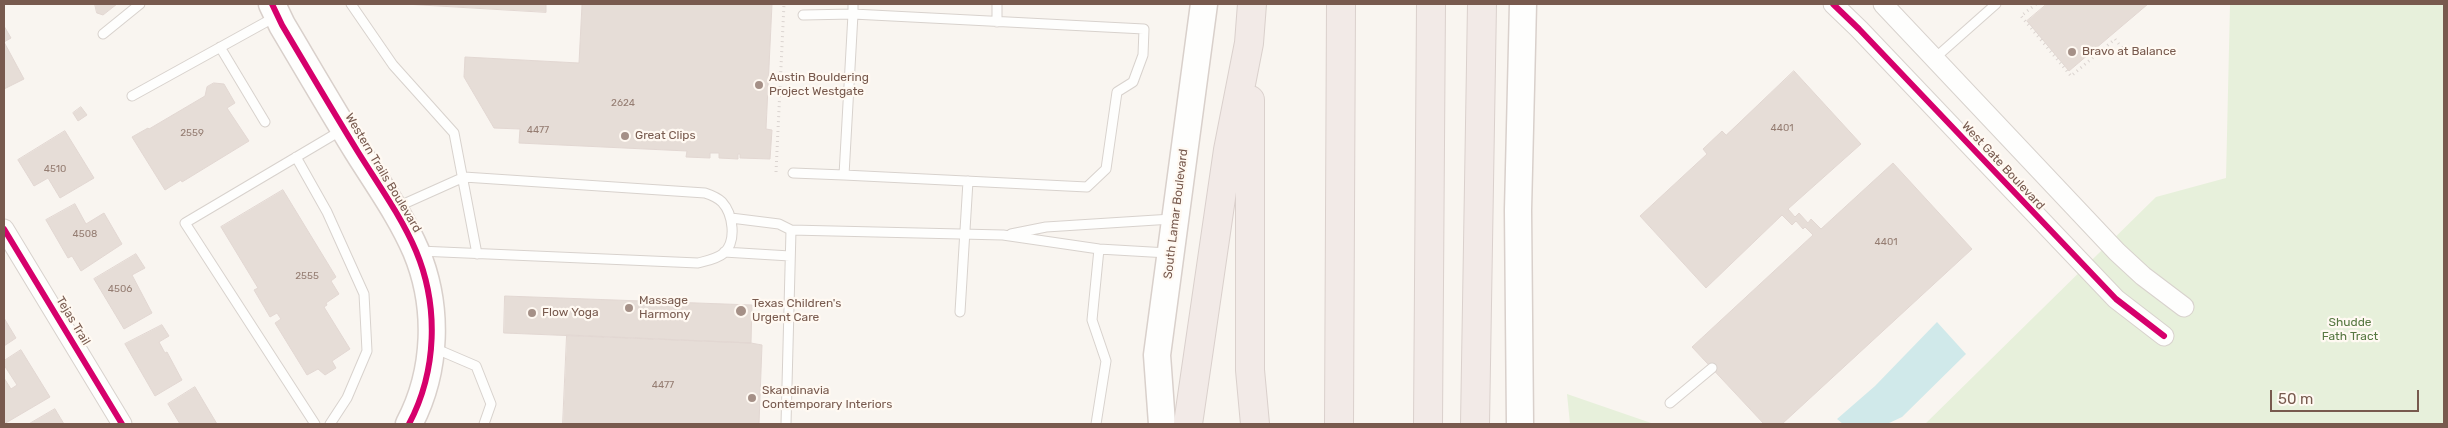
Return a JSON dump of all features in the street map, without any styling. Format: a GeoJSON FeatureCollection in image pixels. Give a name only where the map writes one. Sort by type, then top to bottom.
{"type":"FeatureCollection","features":[{"type":"Feature","properties":{"kind":"highway"},"geometry":{"type":"LineString","coordinates":[[1252,4],[1249,43],[1251,166],[1250,370],[1255,424]]}},
{"type":"Feature","properties":{"kind":"highway"},"geometry":{"type":"LineString","coordinates":[[1339,424],[1341,4]]}},
{"type":"Feature","properties":{"kind":"highway"},"geometry":{"type":"LineString","coordinates":[[1428,424],[1430,4]]}},
{"type":"Feature","properties":{"kind":"highway"},"geometry":{"type":"LineString","coordinates":[[1475,424],[1482,4]]}},
{"type":"Feature","properties":{"kind":"highway"},"geometry":{"type":"LineString","coordinates":[[1188,424],[1228,150],[1249,43]]}},
{"type":"Feature","properties":{"kind":"main road","name":"South Lamar Boulevard"},"geometry":{"type":"LineString","coordinates":[[1162,424],[1158,355],[1204,4]]}},
{"type":"Feature","properties":{"kind":"main road"},"geometry":{"type":"LineString","coordinates":[[1520,424],[1518,210],[1523,4]]}},
{"type":"Feature","properties":{"kind":"main road","name":"Western Trails Boulevard"},"geometry":{"type":"LineString","coordinates":[[275,10],[393,209],[416,251],[428,288],[431,307],[431,347],[425,386],[409,424]]}},
{"type":"Feature","properties":{"kind":"main road"},"geometry":{"type":"LineString","coordinates":[[1147,424],[1158,355]]}},
{"type":"Feature","properties":{"kind":"street","name":"West Gate Boulevard"},"geometry":{"type":"LineString","coordinates":[[1833,4],[1860,29],[2116,299],[2164,336]]}},
{"type":"Feature","properties":{"kind":"street","name":"West Gate Boulevard"},"geometry":{"type":"LineString","coordinates":[[1883,4],[2117,252],[2143,276],[2184,307]]}},
{"type":"Feature","properties":{"kind":"street","name":"Tejas Trail"},"geometry":{"type":"LineString","coordinates":[[4,229],[122,424]]}},
{"type":"Feature","properties":{"kind":"lane"},"geometry":{"type":"LineString","coordinates":[[103,34],[140,4]]}},
{"type":"Feature","properties":{"kind":"lane"},"geometry":{"type":"LineString","coordinates":[[351,4],[393,65],[454,133],[464,177],[477,254]]}},
{"type":"Feature","properties":{"kind":"lane"},"geometry":{"type":"LineString","coordinates":[[844,175],[853,4]]}},
{"type":"Feature","properties":{"kind":"lane"},"geometry":{"type":"LineString","coordinates":[[997,4],[997,22]]}},
{"type":"Feature","properties":{"kind":"lane"},"geometry":{"type":"LineString","coordinates":[[1935,58],[1996,4]]}},
{"type":"Feature","properties":{"kind":"lane"},"geometry":{"type":"LineString","coordinates":[[132,96],[220,47],[275,10]]}},
{"type":"Feature","properties":{"kind":"lane"},"geometry":{"type":"LineString","coordinates":[[794,173],[1087,187],[1106,169],[1117,92],[1133,82],[1142,55],[1144,29],[852,14],[802,15]]}},
{"type":"Feature","properties":{"kind":"lane"},"geometry":{"type":"LineString","coordinates":[[220,47],[265,122]]}},
{"type":"Feature","properties":{"kind":"lane"},"geometry":{"type":"LineString","coordinates":[[315,424],[185,223],[344,129]]}},
{"type":"Feature","properties":{"kind":"lane"},"geometry":{"type":"LineString","coordinates":[[296,158],[328,212],[364,294],[366,351],[347,398],[330,424]]}},
{"type":"Feature","properties":{"kind":"lane"},"geometry":{"type":"LineString","coordinates":[[393,209],[464,177],[705,192],[723,203],[731,218],[731,239],[724,252],[713,259],[698,263],[416,251]]}},
{"type":"Feature","properties":{"kind":"lane"},"geometry":{"type":"LineString","coordinates":[[960,312],[968,181]]}},
{"type":"Feature","properties":{"kind":"lane"},"geometry":{"type":"LineString","coordinates":[[731,218],[779,224],[790,230],[1003,235],[1099,249],[1171,254]]}},
{"type":"Feature","properties":{"kind":"lane"},"geometry":{"type":"LineString","coordinates":[[1003,235],[1046,227],[1175,219]]}},
{"type":"Feature","properties":{"kind":"lane"},"geometry":{"type":"LineString","coordinates":[[786,424],[790,230]]}},
{"type":"Feature","properties":{"kind":"lane"},"geometry":{"type":"LineString","coordinates":[[1096,424],[1106,362],[1092,320],[1099,249]]}},
{"type":"Feature","properties":{"kind":"lane"},"geometry":{"type":"LineString","coordinates":[[724,252],[790,256]]}},
{"type":"Feature","properties":{"kind":"lane"},"geometry":{"type":"LineString","coordinates":[[431,347],[476,366],[490,404],[484,424]]}},
{"type":"Feature","properties":{"kind":"lane"},"geometry":{"type":"LineString","coordinates":[[1670,403],[1712,368]]}},
{"type":"Feature","properties":{"kind":"path"},"geometry":{"type":"LineString","coordinates":[[776,172],[784,4]]}},
{"type":"Feature","properties":{"kind":"path"},"geometry":{"type":"LineString","coordinates":[[2036,4],[2021,16],[2071,76],[2115,40],[2126,53],[2128,52]]}},
{"type":"Feature","properties":{"kind":"green space","name":"Shudde Fath Tract"},"geometry":{"type":"Polygon","coordinates":[[[2230,4],[2444,4],[2444,424],[1925,424],[2156,197],[2226,178],[2230,4]]]}},
{"type":"Feature","properties":{"kind":"green space"},"geometry":{"type":"Polygon","coordinates":[[[1567,394],[1654,424],[1570,424],[1567,394]]]}},
{"type":"Feature","properties":{"kind":"water"},"geometry":{"type":"Polygon","coordinates":[[[1937,322],[1966,354],[1902,417],[1887,424],[1843,424],[1837,419],[1875,386],[1937,322]]]}},
{"type":"Feature","properties":{"kind":"building"},"geometry":{"type":"Polygon","coordinates":[[[95,4],[117,4],[103,15],[97,13],[95,4]]]}},
{"type":"Feature","properties":{"kind":"building"},"geometry":{"type":"Polygon","coordinates":[[[405,4],[546,4],[546,12],[405,4]]]}},
{"type":"Feature","properties":{"kind":"building"},"geometry":{"type":"Polygon","coordinates":[[[557,4],[772,4],[766,129],[772,130],[770,159],[740,158],[740,154],[738,154],[738,159],[719,158],[719,153],[710,153],[710,158],[686,157],[687,151],[519,143],[520,129],[494,128],[464,77],[465,57],[579,63],[582,5],[557,4]]]}},
{"type":"Feature","properties":{"kind":"building","name":"Bravo at Balance"},"geometry":{"type":"Polygon","coordinates":[[[2047,4],[2148,4],[2069,71],[2027,21],[2047,4]]]}},
{"type":"Feature","properties":{"kind":"building"},"geometry":{"type":"Polygon","coordinates":[[[4,26],[11,38],[4,42],[4,26]]]}},
{"type":"Feature","properties":{"kind":"building"},"geometry":{"type":"Polygon","coordinates":[[[4,42],[24,79],[4,89],[4,42]]]}},
{"type":"Feature","properties":{"kind":"building"},"geometry":{"type":"Polygon","coordinates":[[[1794,71],[1861,144],[1788,209],[1795,217],[1799,213],[1808,223],[1811,219],[1821,229],[1893,163],[1972,249],[1782,424],[1764,424],[1692,347],[1813,235],[1805,227],[1803,229],[1796,221],[1792,225],[1782,215],[1706,288],[1640,216],[1707,154],[1703,149],[1722,131],[1726,135],[1794,71]]]}},
{"type":"Feature","properties":{"kind":"building"},"geometry":{"type":"Polygon","coordinates":[[[214,83],[224,84],[235,103],[227,108],[249,141],[182,182],[181,180],[165,190],[132,137],[205,96],[207,87],[214,83]]]}},
{"type":"Feature","properties":{"kind":"building"},"geometry":{"type":"Polygon","coordinates":[[[81,107],[87,115],[78,121],[73,113],[81,107]]]}},
{"type":"Feature","properties":{"kind":"building"},"geometry":{"type":"Polygon","coordinates":[[[65,131],[94,178],[60,198],[48,178],[34,186],[18,160],[65,131]]]}},
{"type":"Feature","properties":{"kind":"building"},"geometry":{"type":"Polygon","coordinates":[[[283,190],[336,277],[331,281],[339,294],[326,303],[327,305],[324,307],[350,349],[332,361],[336,368],[325,375],[318,369],[307,375],[275,323],[281,319],[277,313],[270,317],[254,290],[258,288],[221,227],[283,190]]]}},
{"type":"Feature","properties":{"kind":"building"},"geometry":{"type":"Polygon","coordinates":[[[75,204],[86,224],[104,213],[122,244],[81,271],[72,256],[68,258],[46,220],[75,204]]]}},
{"type":"Feature","properties":{"kind":"building"},"geometry":{"type":"Polygon","coordinates":[[[136,254],[145,268],[132,275],[152,313],[124,329],[94,279],[136,254]]]}},
{"type":"Feature","properties":{"kind":"building"},"geometry":{"type":"Polygon","coordinates":[[[505,296],[752,305],[751,343],[504,333],[505,296]]]}},
{"type":"Feature","properties":{"kind":"building"},"geometry":{"type":"Polygon","coordinates":[[[4,318],[16,338],[4,346],[4,318]]]}},
{"type":"Feature","properties":{"kind":"building"},"geometry":{"type":"Polygon","coordinates":[[[162,325],[169,336],[159,342],[165,353],[167,352],[182,380],[155,396],[125,344],[162,325]]]}},
{"type":"Feature","properties":{"kind":"building"},"geometry":{"type":"Polygon","coordinates":[[[567,335],[762,345],[759,424],[563,424],[567,335]]]}},
{"type":"Feature","properties":{"kind":"building"},"geometry":{"type":"Polygon","coordinates":[[[21,350],[50,397],[4,424],[4,378],[11,389],[17,385],[4,365],[4,361],[21,350]]]}},
{"type":"Feature","properties":{"kind":"building"},"geometry":{"type":"Polygon","coordinates":[[[195,387],[217,424],[180,424],[168,404],[195,387]]]}},
{"type":"Feature","properties":{"kind":"building"},"geometry":{"type":"Polygon","coordinates":[[[55,409],[64,424],[29,424],[55,409]]]}},
{"type":"Feature","properties":{"kind":"cycle path"},"geometry":{"type":"LineString","coordinates":[[272,4],[282,25],[389,200],[416,251],[423,272],[429,294],[431,316],[430,360],[418,404],[409,424]]}},
{"type":"Feature","properties":{"kind":"cycle path"},"geometry":{"type":"LineString","coordinates":[[1833,4],[2116,299],[2164,336]]}},
{"type":"Feature","properties":{"kind":"cycle path"},"geometry":{"type":"LineString","coordinates":[[4,229],[122,424]]}},
{"type":"Feature","properties":{"kind":"place","name":"Bravo at Balance"},"geometry":{"type":"Point","coordinates":[2072,52]}},
{"type":"Feature","properties":{"kind":"place","name":"Austin Bouldering Project Westgate"},"geometry":{"type":"Point","coordinates":[759,85]}},
{"type":"Feature","properties":{"kind":"place","name":"Great Clips"},"geometry":{"type":"Point","coordinates":[625,136]}},
{"type":"Feature","properties":{"kind":"place","name":"Massage Harmony"},"geometry":{"type":"Point","coordinates":[629,308]}},
{"type":"Feature","properties":{"kind":"place","name":"Texas Children's Urgent Care"},"geometry":{"type":"Point","coordinates":[741,311]}},
{"type":"Feature","properties":{"kind":"place","name":"Flow Yoga"},"geometry":{"type":"Point","coordinates":[532,313]}},
{"type":"Feature","properties":{"kind":"place","name":"Skandinavia Contemporary Interiors"},"geometry":{"type":"Point","coordinates":[752,398]}}]}
